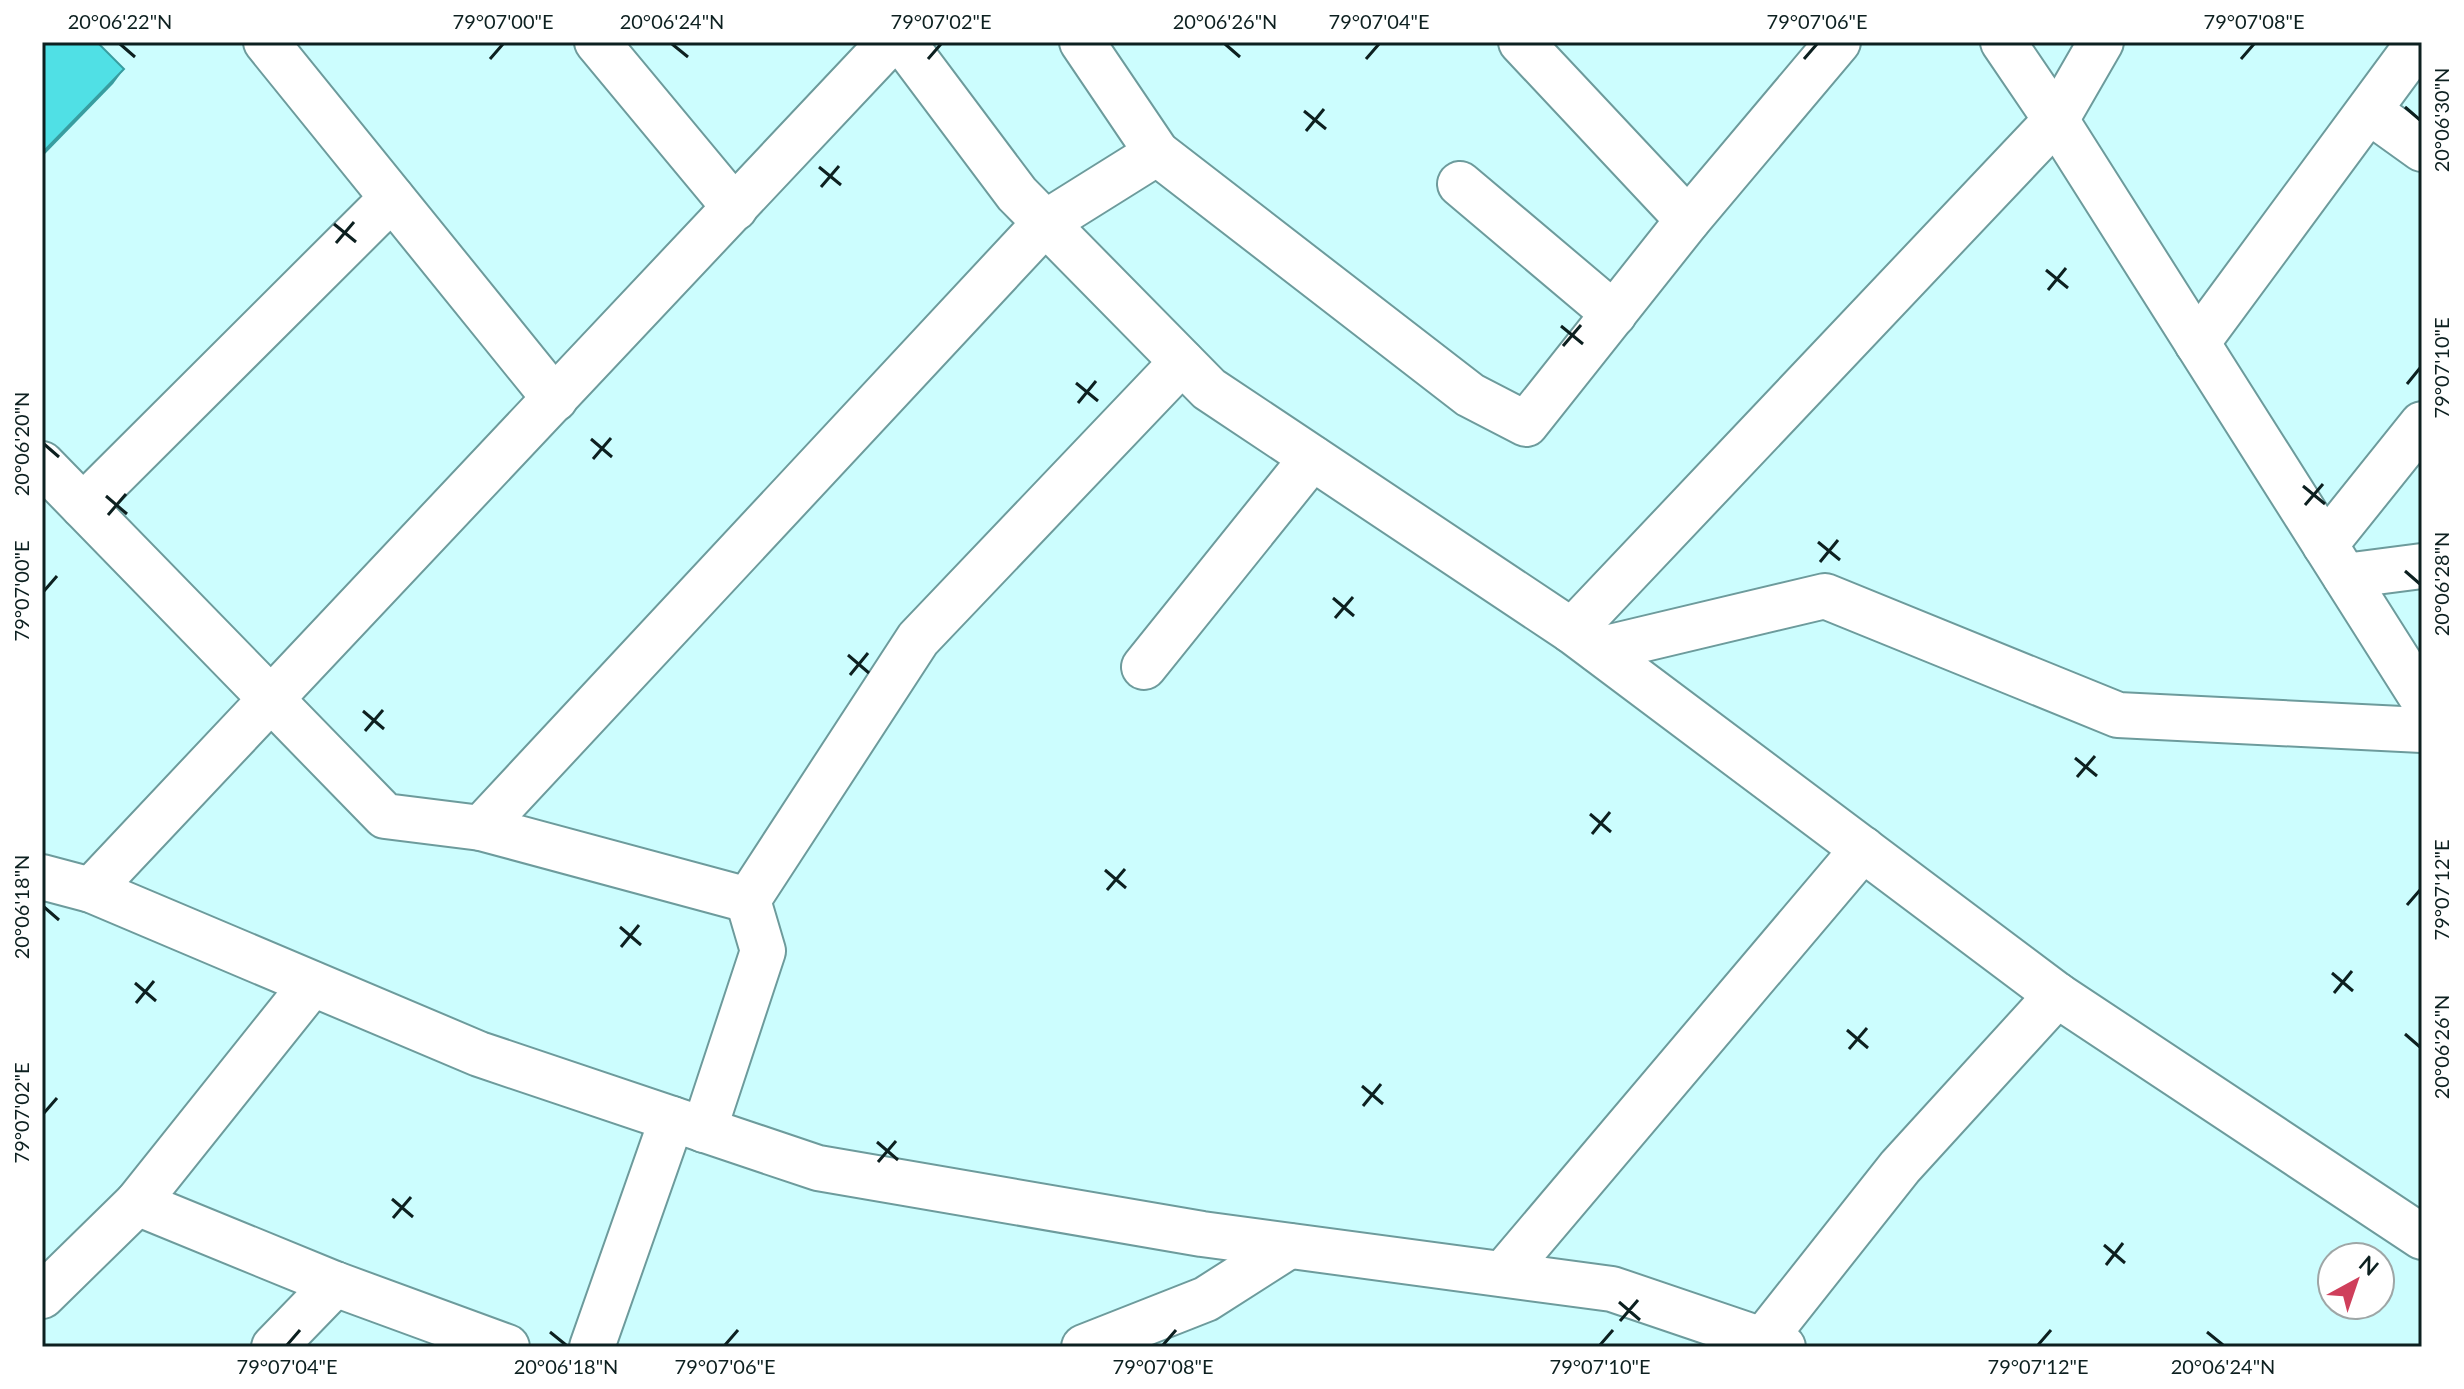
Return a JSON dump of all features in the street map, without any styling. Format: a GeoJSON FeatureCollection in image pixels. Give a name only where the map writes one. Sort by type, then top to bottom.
{"type":"FeatureCollection","features":[{"type":"Feature","properties":{"kind":"street"},"geometry":{"type":"LineString","coordinates":[[266,42],[555,399]]}},
{"type":"Feature","properties":{"kind":"street"},"geometry":{"type":"LineString","coordinates":[[597,42],[735,208]]}},
{"type":"Feature","properties":{"kind":"street"},"geometry":{"type":"LineString","coordinates":[[91,890],[890,42]]}},
{"type":"Feature","properties":{"kind":"street"},"geometry":{"type":"LineString","coordinates":[[903,42],[1017,194],[1209,389],[1585,641],[2057,995],[2422,1237]]}},
{"type":"Feature","properties":{"kind":"street"},"geometry":{"type":"LineString","coordinates":[[1082,42],[1157,153],[1470,395],[1526,424],[1688,220],[1838,42]]}},
{"type":"Feature","properties":{"kind":"street"},"geometry":{"type":"LineString","coordinates":[[1521,42],[1688,220]]}},
{"type":"Feature","properties":{"kind":"street"},"geometry":{"type":"LineString","coordinates":[[2003,42],[2056,120],[2422,698]]}},
{"type":"Feature","properties":{"kind":"street"},"geometry":{"type":"LineString","coordinates":[[1585,641],[2056,120],[2101,42]]}},
{"type":"Feature","properties":{"kind":"street"},"geometry":{"type":"LineString","coordinates":[[2197,343],[2419,42]]}},
{"type":"Feature","properties":{"kind":"street"},"geometry":{"type":"LineString","coordinates":[[2369,111],[2422,149]]}},
{"type":"Feature","properties":{"kind":"street"},"geometry":{"type":"LineString","coordinates":[[481,828],[1045,223],[1157,153]]}},
{"type":"Feature","properties":{"kind":"street"},"geometry":{"type":"LineString","coordinates":[[1460,184],[1614,314]]}},
{"type":"Feature","properties":{"kind":"street"},"geometry":{"type":"LineString","coordinates":[[83,506],[392,198]]}},
{"type":"Feature","properties":{"kind":"street"},"geometry":{"type":"LineString","coordinates":[[592,1347],[763,951],[748,900],[918,639],[1182,362]]}},
{"type":"Feature","properties":{"kind":"street"},"geometry":{"type":"LineString","coordinates":[[2335,560],[2422,424]]}},
{"type":"Feature","properties":{"kind":"street"},"geometry":{"type":"LineString","coordinates":[[1144,667],[1312,458]]}},
{"type":"Feature","properties":{"kind":"street"},"geometry":{"type":"LineString","coordinates":[[42,464],[385,816],[481,828],[748,900]]}},
{"type":"Feature","properties":{"kind":"street"},"geometry":{"type":"LineString","coordinates":[[2335,560],[2422,566]]}},
{"type":"Feature","properties":{"kind":"street"},"geometry":{"type":"LineString","coordinates":[[1585,641],[1825,596],[2118,715],[2422,730]]}},
{"type":"Feature","properties":{"kind":"street"},"geometry":{"type":"LineString","coordinates":[[1503,1274],[1863,849]]}},
{"type":"Feature","properties":{"kind":"street"},"geometry":{"type":"LineString","coordinates":[[42,877],[91,890],[479,1054],[818,1168],[1202,1234],[1612,1289],[1773,1344],[1900,1167],[2057,995]]}},
{"type":"Feature","properties":{"kind":"street"},"geometry":{"type":"LineString","coordinates":[[42,1296],[137,1203],[312,984]]}},
{"type":"Feature","properties":{"kind":"street"},"geometry":{"type":"LineString","coordinates":[[137,1203],[335,1284],[507,1347]]}},
{"type":"Feature","properties":{"kind":"street"},"geometry":{"type":"LineString","coordinates":[[1084,1347],[1206,1299],[1289,1246]]}},
{"type":"Feature","properties":{"kind":"street"},"geometry":{"type":"LineString","coordinates":[[274,1347],[335,1284]]}},
{"type":"Feature","properties":{"kind":"building"},"geometry":{"type":"Polygon","coordinates":[[[97,42],[124,69],[42,153],[42,44],[97,42]]]}}]}
